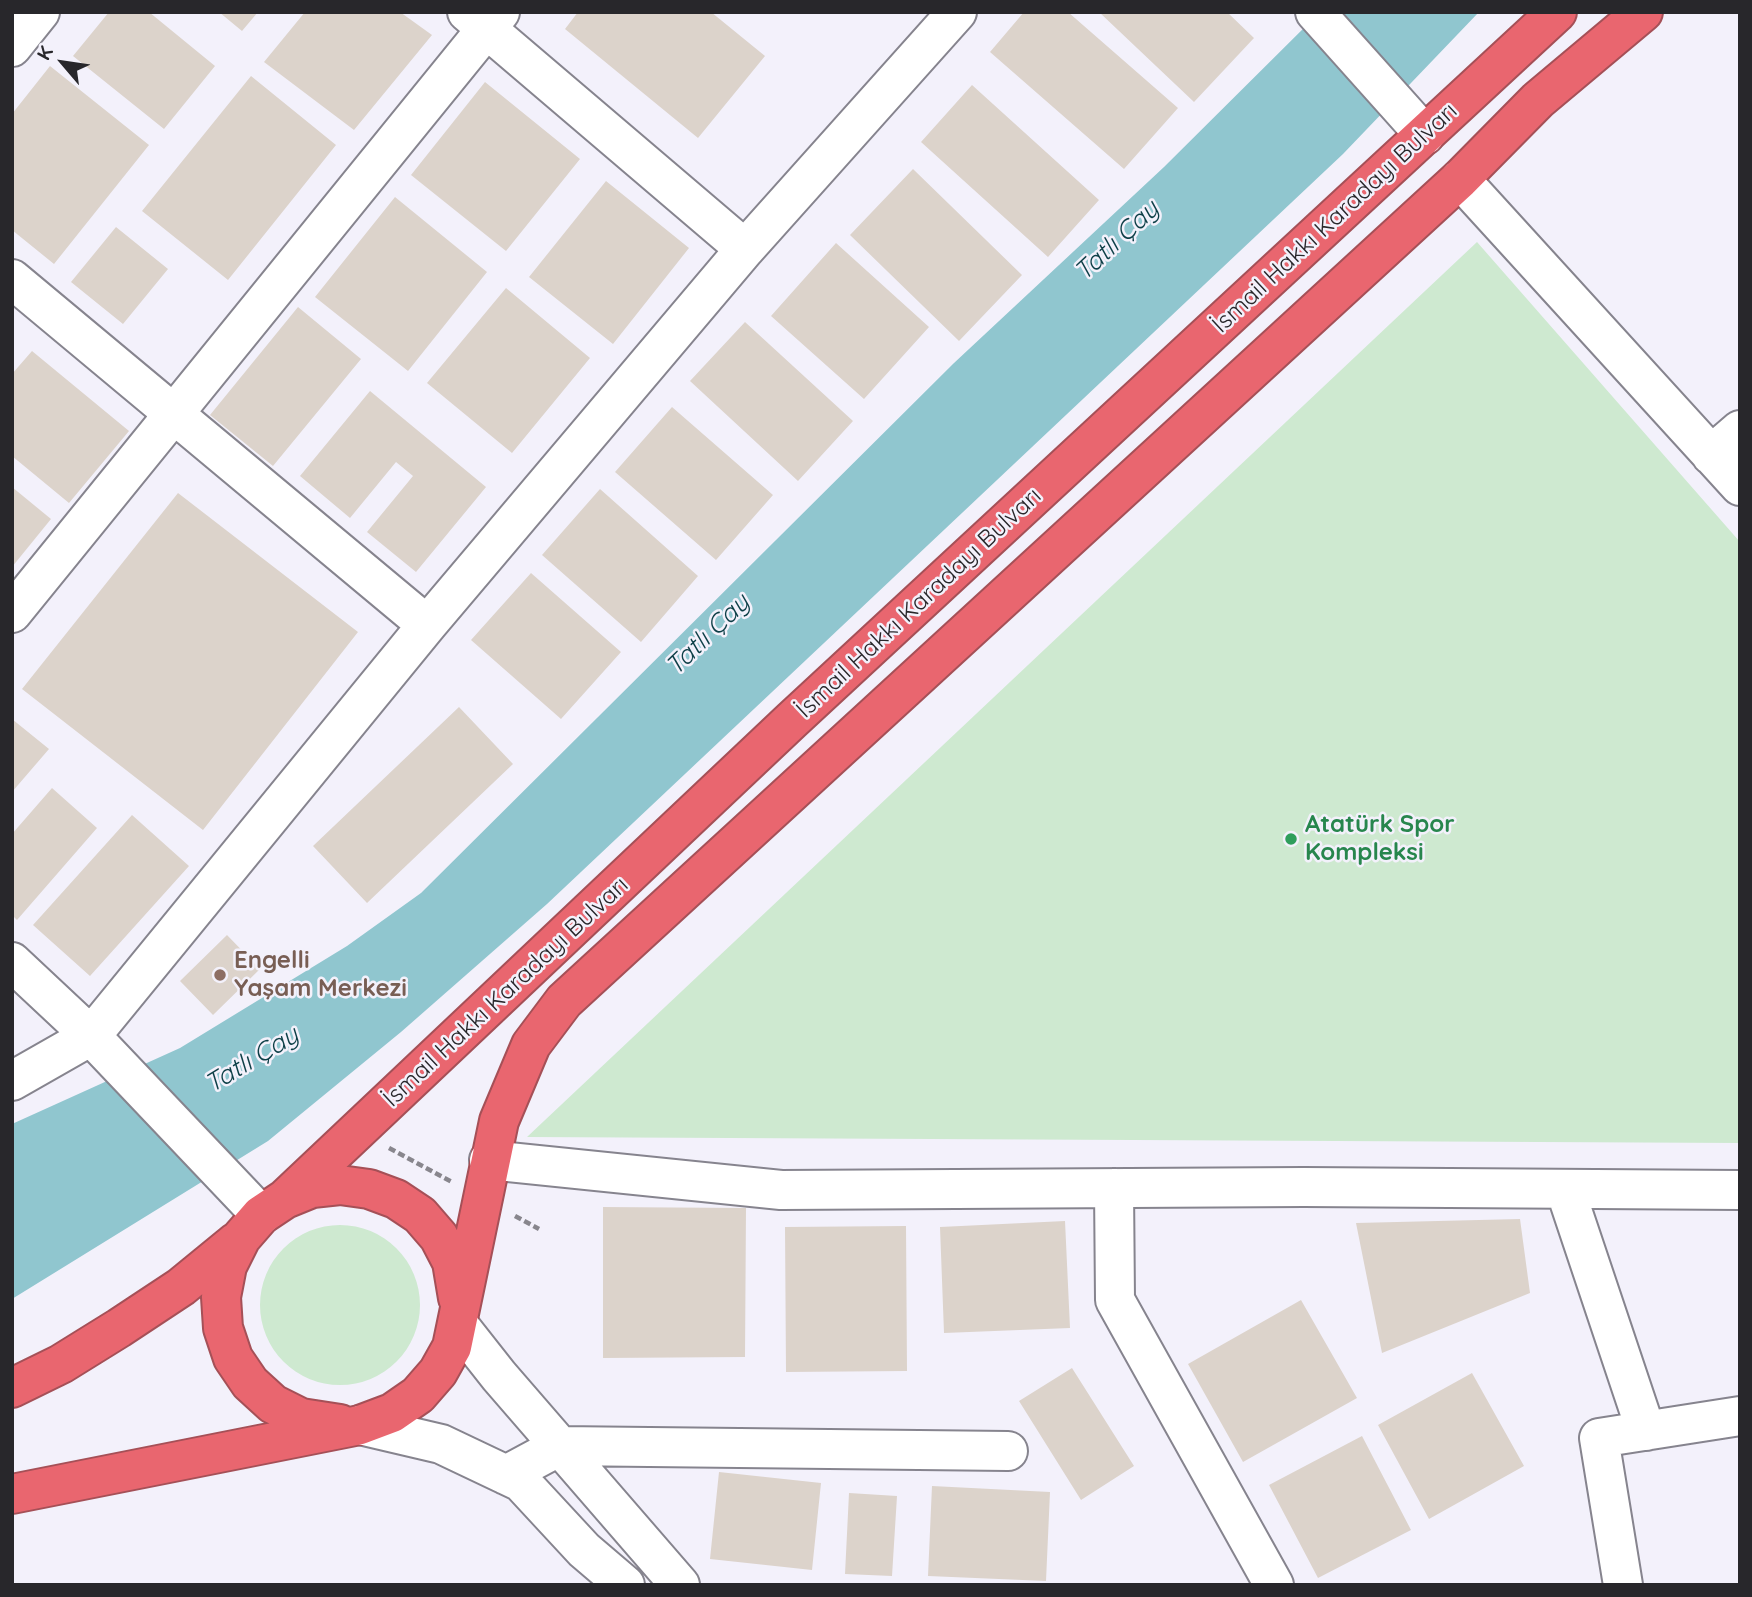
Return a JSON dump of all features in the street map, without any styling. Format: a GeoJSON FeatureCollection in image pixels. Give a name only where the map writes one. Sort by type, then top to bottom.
{"type":"FeatureCollection","features":[{"type":"Feature","properties":{"kind":"highway","name":"İsmail Hakkı Karadayı Bulvarı"},"geometry":{"type":"LineString","coordinates":[[12,1388],[61,1364],[171,1294],[262,1217],[368,1122],[1415,124],[1558,12]]}},
{"type":"Feature","properties":{"kind":"highway"},"geometry":{"type":"LineString","coordinates":[[12,1494],[360,1425],[392,1413],[418,1395],[438,1372],[452,1347],[489,1160],[514,1083],[531,1045],[564,1001],[1460,179],[1538,100],[1643,12]]}},
{"type":"Feature","properties":{"kind":"highway"},"geometry":{"type":"LineString","coordinates":[[360,1425],[331,1424],[301,1418],[273,1404],[250,1383],[233,1358],[223,1328],[221,1297],[227,1266],[262,1217],[312,1188],[340,1185],[359,1187],[396,1199],[419,1215],[439,1237],[452,1262],[458,1290],[458,1324]]}},
{"type":"Feature","properties":{"kind":"street"},"geometry":{"type":"LineString","coordinates":[[12,1081],[91,1036],[427,625],[745,249],[957,12]]}},
{"type":"Feature","properties":{"kind":"street"},"geometry":{"type":"LineString","coordinates":[[1315,12],[1415,124]]}},
{"type":"Feature","properties":{"kind":"street"},"geometry":{"type":"LineString","coordinates":[[12,613],[177,413],[484,17],[745,249]]}},
{"type":"Feature","properties":{"kind":"street"},"geometry":{"type":"LineString","coordinates":[[1460,179],[1740,486]]}},
{"type":"Feature","properties":{"kind":"street"},"geometry":{"type":"LineString","coordinates":[[12,279],[177,413],[427,625]]}},
{"type":"Feature","properties":{"kind":"street"},"geometry":{"type":"LineString","coordinates":[[1711,455],[1740,430]]}},
{"type":"Feature","properties":{"kind":"street"},"geometry":{"type":"LineString","coordinates":[[12,962],[91,1036],[262,1217]]}},
{"type":"Feature","properties":{"kind":"street"},"geometry":{"type":"LineString","coordinates":[[489,1160],[781,1190],[1740,1190]]}},
{"type":"Feature","properties":{"kind":"street"},"geometry":{"type":"LineString","coordinates":[[1114,1188],[1115,1300],[1274,1585]]}},
{"type":"Feature","properties":{"kind":"street"},"geometry":{"type":"LineString","coordinates":[[1565,1189],[1646,1431]]}},
{"type":"Feature","properties":{"kind":"street"},"geometry":{"type":"LineString","coordinates":[[458,1324],[680,1585]]}},
{"type":"Feature","properties":{"kind":"street"},"geometry":{"type":"LineString","coordinates":[[1623,1585],[1599,1438],[1740,1416]]}},
{"type":"Feature","properties":{"kind":"street"},"geometry":{"type":"LineString","coordinates":[[360,1425],[441,1444],[521,1482],[584,1550],[625,1585]]}},
{"type":"Feature","properties":{"kind":"street"},"geometry":{"type":"LineString","coordinates":[[506,1475],[560,1446],[1008,1451]]}},
{"type":"Feature","properties":{"kind":"path"},"geometry":{"type":"LineString","coordinates":[[368,1122],[387,1147],[539,1228]]}},
{"type":"Feature","properties":{"kind":"green space","name":"Atatürk Spor Kompleksi"},"geometry":{"type":"Polygon","coordinates":[[[1477,242],[1740,542],[1740,1143],[527,1137],[1477,242]]]}},
{"type":"Feature","properties":{"kind":"green space"},"geometry":{"type":"Polygon","coordinates":[[[340,1225],[371,1231],[396,1249],[414,1274],[420,1305],[414,1336],[396,1361],[371,1379],[340,1385],[309,1379],[284,1361],[266,1336],[260,1305],[266,1274],[284,1249],[309,1231],[340,1225]]]}},
{"type":"Feature","properties":{"kind":"water","name":"Tatlı Çay"},"geometry":{"type":"Polygon","coordinates":[[[1320,12],[1479,12],[1343,154],[547,904],[401,1032],[268,1141],[12,1299],[12,1124],[180,1048],[347,946],[421,893],[954,363],[1164,167],[1320,12]]]}},
{"type":"Feature","properties":{"kind":"building"},"geometry":{"type":"Polygon","coordinates":[[[109,12],[149,12],[215,66],[164,129],[73,56],[109,12]]]}},
{"type":"Feature","properties":{"kind":"building"},"geometry":{"type":"Polygon","coordinates":[[[219,12],[258,12],[242,31],[219,12]]]}},
{"type":"Feature","properties":{"kind":"building"},"geometry":{"type":"Polygon","coordinates":[[[305,12],[400,12],[432,35],[354,130],[264,62],[305,12]]]}},
{"type":"Feature","properties":{"kind":"building"},"geometry":{"type":"Polygon","coordinates":[[[578,12],[711,12],[765,56],[698,138],[565,29],[578,12]]]}},
{"type":"Feature","properties":{"kind":"building"},"geometry":{"type":"Polygon","coordinates":[[[1024,12],[1068,12],[1178,108],[1124,169],[990,52],[1024,12]]]}},
{"type":"Feature","properties":{"kind":"building"},"geometry":{"type":"Polygon","coordinates":[[[1099,12],[1227,12],[1254,38],[1194,102],[1099,12]]]}},
{"type":"Feature","properties":{"kind":"building"},"geometry":{"type":"Polygon","coordinates":[[[50,66],[149,145],[54,264],[12,230],[12,114],[50,66]]]}},
{"type":"Feature","properties":{"kind":"building"},"geometry":{"type":"Polygon","coordinates":[[[251,76],[336,145],[228,280],[142,211],[251,76]]]}},
{"type":"Feature","properties":{"kind":"building"},"geometry":{"type":"Polygon","coordinates":[[[485,82],[580,159],[506,251],[411,175],[485,82]]]}},
{"type":"Feature","properties":{"kind":"building"},"geometry":{"type":"Polygon","coordinates":[[[972,85],[1099,200],[1048,257],[921,142],[972,85]]]}},
{"type":"Feature","properties":{"kind":"building"},"geometry":{"type":"Polygon","coordinates":[[[913,169],[1022,275],[959,341],[850,235],[913,169]]]}},
{"type":"Feature","properties":{"kind":"building"},"geometry":{"type":"Polygon","coordinates":[[[606,181],[689,248],[613,344],[529,277],[606,181]]]}},
{"type":"Feature","properties":{"kind":"building"},"geometry":{"type":"Polygon","coordinates":[[[395,197],[487,272],[408,371],[315,297],[395,197]]]}},
{"type":"Feature","properties":{"kind":"building"},"geometry":{"type":"Polygon","coordinates":[[[116,227],[168,269],[123,324],[71,282],[116,227]]]}},
{"type":"Feature","properties":{"kind":"building"},"geometry":{"type":"Polygon","coordinates":[[[836,243],[929,327],[864,399],[771,316],[836,243]]]}},
{"type":"Feature","properties":{"kind":"building"},"geometry":{"type":"Polygon","coordinates":[[[506,288],[590,358],[512,453],[427,383],[506,288]]]}},
{"type":"Feature","properties":{"kind":"building"},"geometry":{"type":"Polygon","coordinates":[[[298,307],[361,359],[273,466],[210,415],[298,307]]]}},
{"type":"Feature","properties":{"kind":"building"},"geometry":{"type":"Polygon","coordinates":[[[745,322],[853,421],[798,481],[690,381],[745,322]]]}},
{"type":"Feature","properties":{"kind":"building"},"geometry":{"type":"Polygon","coordinates":[[[32,351],[129,431],[69,503],[12,456],[12,374],[32,351]]]}},
{"type":"Feature","properties":{"kind":"building"},"geometry":{"type":"Polygon","coordinates":[[[370,391],[486,487],[416,572],[367,532],[413,476],[396,462],[350,518],[300,476],[370,391]]]}},
{"type":"Feature","properties":{"kind":"building"},"geometry":{"type":"Polygon","coordinates":[[[672,407],[773,495],[716,560],[615,472],[672,407]]]}},
{"type":"Feature","properties":{"kind":"building"},"geometry":{"type":"Polygon","coordinates":[[[12,487],[51,519],[12,567],[12,487]]]}},
{"type":"Feature","properties":{"kind":"building"},"geometry":{"type":"Polygon","coordinates":[[[600,489],[698,576],[641,642],[542,555],[600,489]]]}},
{"type":"Feature","properties":{"kind":"building"},"geometry":{"type":"Polygon","coordinates":[[[178,493],[358,632],[203,830],[22,689],[178,493]]]}},
{"type":"Feature","properties":{"kind":"building"},"geometry":{"type":"Polygon","coordinates":[[[531,573],[621,652],[561,719],[471,640],[531,573]]]}},
{"type":"Feature","properties":{"kind":"building"},"geometry":{"type":"Polygon","coordinates":[[[459,707],[513,764],[367,903],[313,846],[459,707]]]}},
{"type":"Feature","properties":{"kind":"building"},"geometry":{"type":"Polygon","coordinates":[[[12,719],[49,749],[12,792],[12,719]]]}},
{"type":"Feature","properties":{"kind":"building"},"geometry":{"type":"Polygon","coordinates":[[[52,788],[97,828],[17,920],[12,915],[12,834],[52,788]]]}},
{"type":"Feature","properties":{"kind":"building"},"geometry":{"type":"Polygon","coordinates":[[[132,815],[189,866],[90,976],[33,925],[132,815]]]}},
{"type":"Feature","properties":{"kind":"building","name":"Engelli Yaşam Merkezi"},"geometry":{"type":"Polygon","coordinates":[[[227,935],[260,969],[213,1015],[180,981],[227,935]]]}},
{"type":"Feature","properties":{"kind":"building"},"geometry":{"type":"Polygon","coordinates":[[[603,1207],[746,1208],[745,1357],[603,1358],[603,1207]]]}},
{"type":"Feature","properties":{"kind":"building"},"geometry":{"type":"Polygon","coordinates":[[[1520,1219],[1530,1293],[1382,1353],[1356,1223],[1520,1219]]]}},
{"type":"Feature","properties":{"kind":"building"},"geometry":{"type":"Polygon","coordinates":[[[1065,1221],[1070,1328],[944,1333],[940,1227],[1065,1221]]]}},
{"type":"Feature","properties":{"kind":"building"},"geometry":{"type":"Polygon","coordinates":[[[906,1226],[907,1371],[786,1372],[785,1227],[906,1226]]]}},
{"type":"Feature","properties":{"kind":"building"},"geometry":{"type":"Polygon","coordinates":[[[1301,1300],[1357,1398],[1243,1462],[1188,1364],[1301,1300]]]}},
{"type":"Feature","properties":{"kind":"building"},"geometry":{"type":"Polygon","coordinates":[[[1072,1368],[1134,1466],[1081,1500],[1019,1401],[1072,1368]]]}},
{"type":"Feature","properties":{"kind":"building"},"geometry":{"type":"Polygon","coordinates":[[[1472,1373],[1524,1466],[1429,1519],[1378,1425],[1472,1373]]]}},
{"type":"Feature","properties":{"kind":"building"},"geometry":{"type":"Polygon","coordinates":[[[1362,1436],[1411,1530],[1318,1578],[1269,1485],[1362,1436]]]}},
{"type":"Feature","properties":{"kind":"building"},"geometry":{"type":"Polygon","coordinates":[[[719,1472],[821,1483],[812,1570],[710,1559],[719,1472]]]}},
{"type":"Feature","properties":{"kind":"building"},"geometry":{"type":"Polygon","coordinates":[[[932,1486],[1050,1492],[1046,1581],[928,1576],[932,1486]]]}},
{"type":"Feature","properties":{"kind":"building"},"geometry":{"type":"Polygon","coordinates":[[[849,1493],[897,1496],[892,1576],[845,1574],[849,1493]]]}},
{"type":"Feature","properties":{"kind":"place","name":"Atatürk Spor Kompleksi"},"geometry":{"type":"Point","coordinates":[1291,839]}},
{"type":"Feature","properties":{"kind":"place","name":"Engelli Yaşam Merkezi"},"geometry":{"type":"Point","coordinates":[220,975]}}]}
